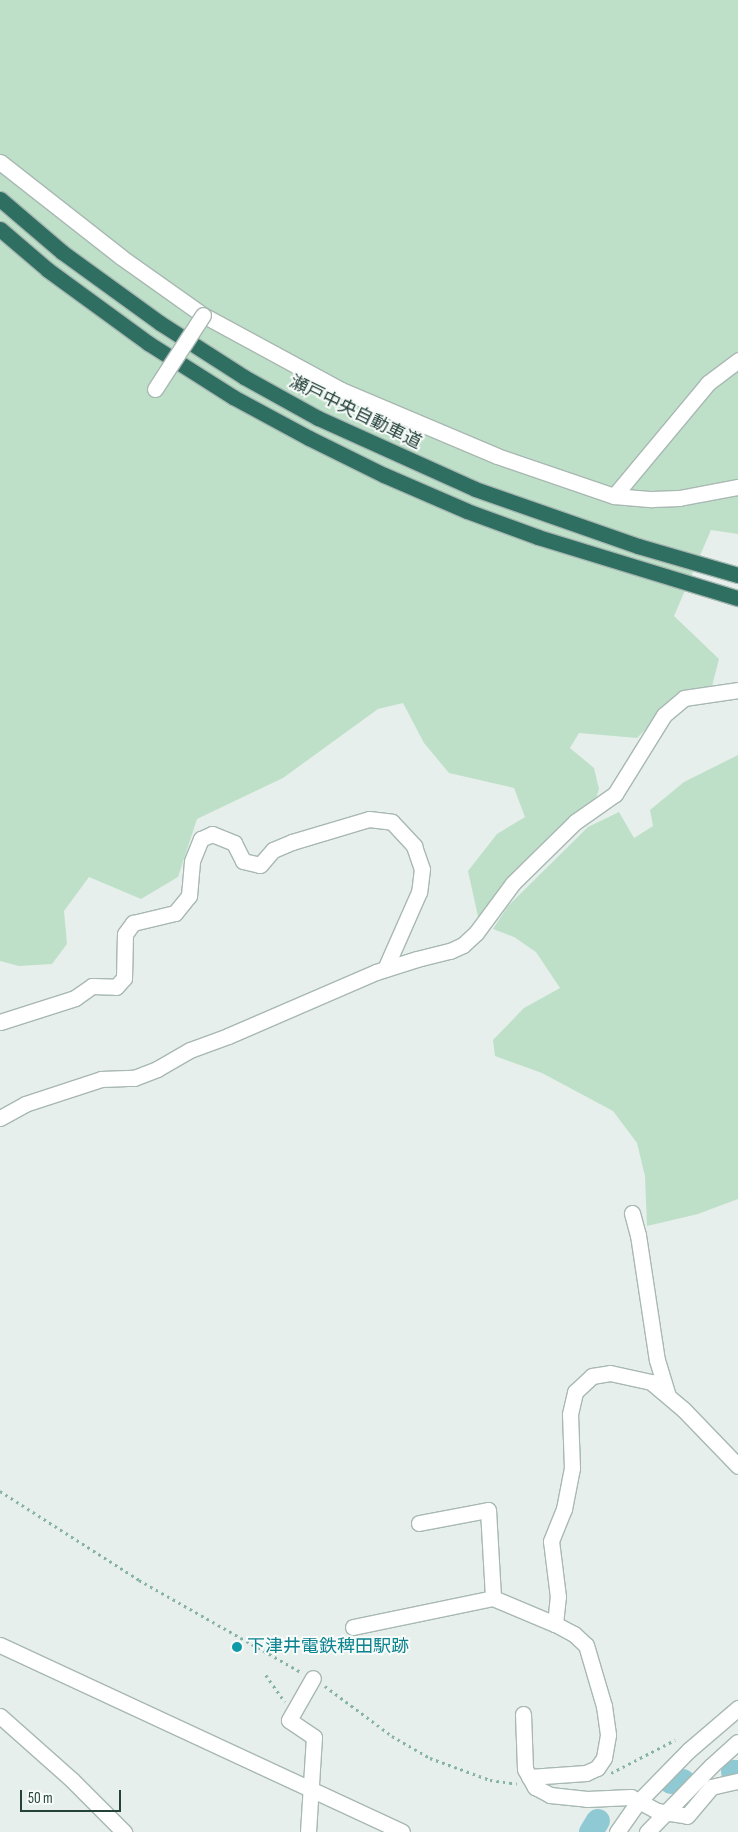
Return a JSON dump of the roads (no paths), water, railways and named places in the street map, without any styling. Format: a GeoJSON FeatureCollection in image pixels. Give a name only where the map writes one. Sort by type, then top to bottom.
{"type":"FeatureCollection","features":[{"type":"Feature","properties":{"kind":"highway","name":"瀬戸中央自動車道"},"geometry":{"type":"LineString","coordinates":[[0,199],[62,252],[160,323],[244,377],[318,418],[475,489],[638,546],[738,575]]}},
{"type":"Feature","properties":{"kind":"highway"},"geometry":{"type":"LineString","coordinates":[[0,229],[48,270],[148,343],[234,398],[309,438],[384,475],[467,511],[632,568],[738,598]]}},
{"type":"Feature","properties":{"kind":"street"},"geometry":{"type":"LineString","coordinates":[[0,162],[121,257],[203,315],[341,390],[497,456],[614,496],[652,499],[678,498],[738,486]]}},
{"type":"Feature","properties":{"kind":"street"},"geometry":{"type":"LineString","coordinates":[[155,389],[203,315]]}},
{"type":"Feature","properties":{"kind":"street"},"geometry":{"type":"LineString","coordinates":[[614,496],[708,383],[738,360]]}},
{"type":"Feature","properties":{"kind":"street"},"geometry":{"type":"LineString","coordinates":[[0,1118],[25,1104],[100,1079],[134,1078],[157,1069],[190,1050],[228,1036],[385,969],[450,951],[463,945],[476,933],[519,877],[576,822],[615,794],[664,716],[684,698],[738,690]]}},
{"type":"Feature","properties":{"kind":"street"},"geometry":{"type":"LineString","coordinates":[[0,1022],[75,998],[92,986],[116,987],[124,978],[125,934],[134,924],[175,912],[189,896],[192,861],[201,839],[212,834],[234,843],[243,861],[260,865],[272,850],[292,842],[369,818],[392,822],[414,846],[422,868],[419,892],[385,969]]}},
{"type":"Feature","properties":{"kind":"street"},"geometry":{"type":"LineString","coordinates":[[632,1213],[638,1235],[657,1360],[668,1396]]}},
{"type":"Feature","properties":{"kind":"street"},"geometry":{"type":"LineString","coordinates":[[555,1624],[558,1597],[552,1541],[564,1509],[572,1468],[570,1414],[575,1392],[592,1376],[610,1373],[652,1382],[738,1466]]}},
{"type":"Feature","properties":{"kind":"street"},"geometry":{"type":"LineString","coordinates":[[419,1523],[488,1510],[493,1598]]}},
{"type":"Feature","properties":{"kind":"street"},"geometry":{"type":"LineString","coordinates":[[353,1627],[493,1598],[574,1634],[586,1645],[604,1706],[607,1746],[604,1758],[597,1768],[586,1774],[530,1781]]}},
{"type":"Feature","properties":{"kind":"street"},"geometry":{"type":"LineString","coordinates":[[0,1645],[402,1832]]}},
{"type":"Feature","properties":{"kind":"street"},"geometry":{"type":"LineString","coordinates":[[308,1832],[314,1738],[289,1720],[313,1678]]}},
{"type":"Feature","properties":{"kind":"street"},"geometry":{"type":"LineString","coordinates":[[617,1832],[639,1801],[689,1750],[738,1708]]}},
{"type":"Feature","properties":{"kind":"street"},"geometry":{"type":"LineString","coordinates":[[523,1714],[525,1768],[530,1781],[540,1792],[587,1799],[625,1796],[657,1810],[687,1816],[711,1788],[738,1781]]}},
{"type":"Feature","properties":{"kind":"street"},"geometry":{"type":"LineString","coordinates":[[0,1716],[120,1830]]}},
{"type":"Feature","properties":{"kind":"street"},"geometry":{"type":"LineString","coordinates":[[647,1832],[738,1742]]}},
{"type":"Feature","properties":{"kind":"waterway"},"geometry":{"type":"LineString","coordinates":[[733,1772],[738,1772]]}},
{"type":"Feature","properties":{"kind":"waterway"},"geometry":{"type":"LineString","coordinates":[[671,1782],[683,1781]]}},
{"type":"Feature","properties":{"kind":"waterway"},"geometry":{"type":"LineString","coordinates":[[591,1832],[598,1821]]}},
{"type":"Feature","properties":{"kind":"place","name":"下津井電鉄稗田駅跡"},"geometry":{"type":"Point","coordinates":[237,1647]}}]}
